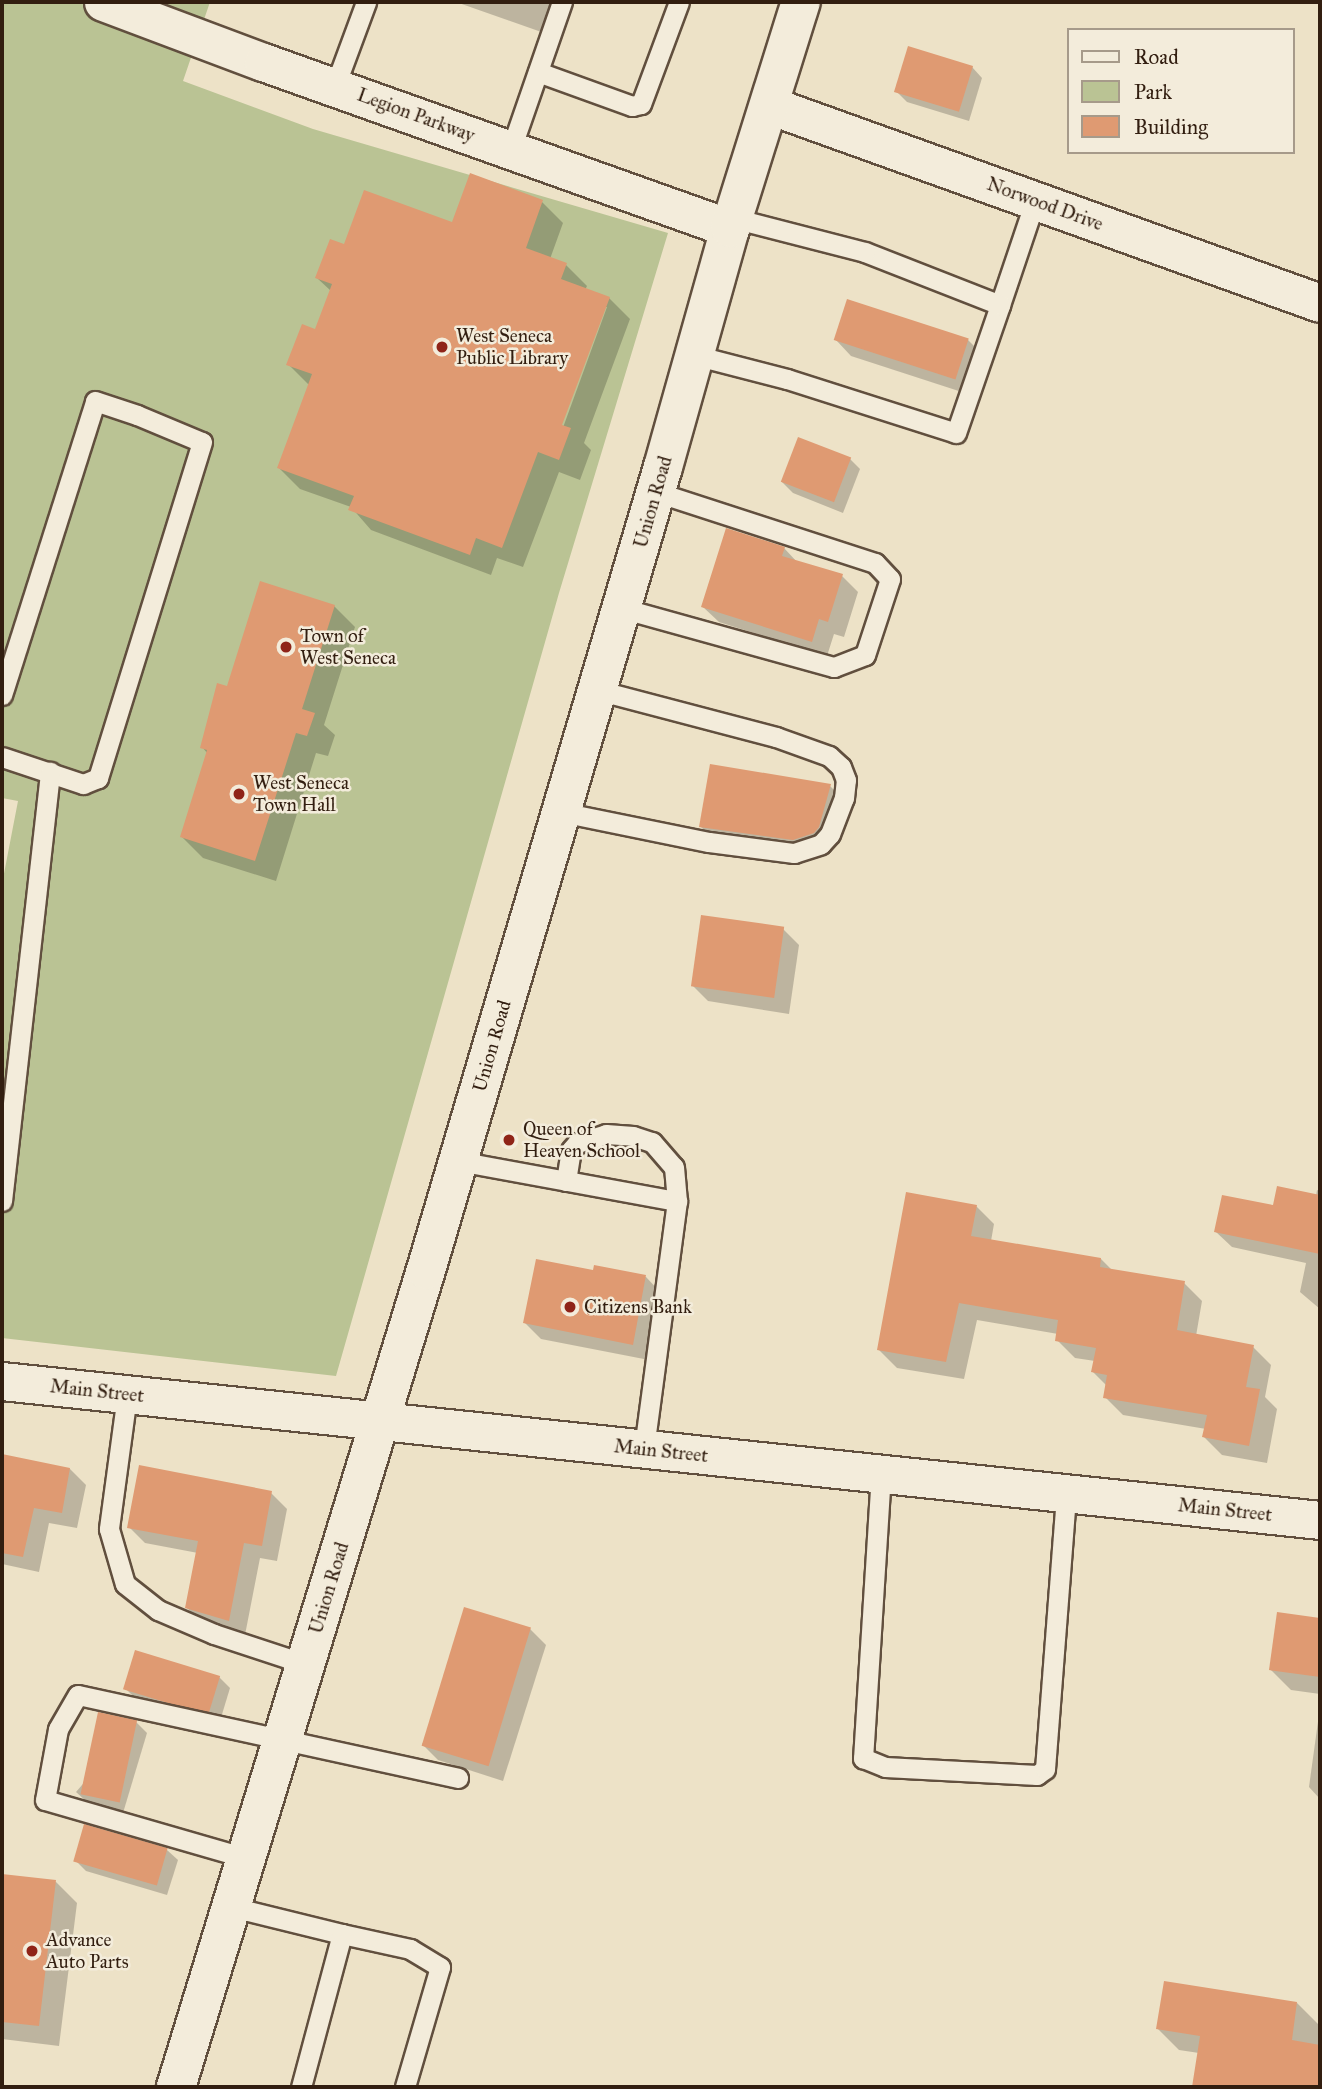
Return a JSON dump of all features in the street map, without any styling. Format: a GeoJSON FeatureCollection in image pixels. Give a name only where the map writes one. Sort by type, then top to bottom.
{"type":"FeatureCollection","features":[{"type":"Feature","properties":{"kind":"main road","name":"Union Road"},"geometry":{"type":"LineString","coordinates":[[176,2087],[458,1161],[656,492],[732,223],[801,2]]}},
{"type":"Feature","properties":{"kind":"street","name":"Legion Parkway"},"geometry":{"type":"LineString","coordinates":[[103,2],[263,62],[732,223]]}},
{"type":"Feature","properties":{"kind":"street","name":"Norwood Drive"},"geometry":{"type":"LineString","coordinates":[[769,105],[1320,303]]}},
{"type":"Feature","properties":{"kind":"street","name":"Main Street"},"geometry":{"type":"LineString","coordinates":[[2,1381],[379,1423],[1320,1520]]}},
{"type":"Feature","properties":{"kind":"lane"},"geometry":{"type":"LineString","coordinates":[[335,86],[366,2]]}},
{"type":"Feature","properties":{"kind":"lane"},"geometry":{"type":"LineString","coordinates":[[511,149],[562,2]]}},
{"type":"Feature","properties":{"kind":"lane"},"geometry":{"type":"LineString","coordinates":[[538,72],[632,106],[641,104],[679,2]]}},
{"type":"Feature","properties":{"kind":"lane"},"geometry":{"type":"LineString","coordinates":[[694,355],[787,379],[957,433],[1035,201]]}},
{"type":"Feature","properties":{"kind":"lane"},"geometry":{"type":"LineString","coordinates":[[732,223],[865,252],[1000,305]]}},
{"type":"Feature","properties":{"kind":"lane"},"geometry":{"type":"LineString","coordinates":[[2,695],[94,401],[137,415],[202,442],[98,778],[83,784],[2,757]]}},
{"type":"Feature","properties":{"kind":"lane"},"geometry":{"type":"LineString","coordinates":[[621,608],[834,667],[866,655],[890,579],[875,563],[656,492]]}},
{"type":"Feature","properties":{"kind":"lane"},"geometry":{"type":"LineString","coordinates":[[561,812],[721,844],[794,853],[821,844],[830,834],[844,798],[846,780],[841,766],[829,756],[776,737],[597,690]]}},
{"type":"Feature","properties":{"kind":"lane"},"geometry":{"type":"LineString","coordinates":[[2,1201],[50,772]]}},
{"type":"Feature","properties":{"kind":"lane"},"geometry":{"type":"LineString","coordinates":[[566,1181],[571,1150],[577,1143],[606,1134],[633,1136],[652,1142],[674,1167],[677,1201],[644,1449]]}},
{"type":"Feature","properties":{"kind":"lane"},"geometry":{"type":"LineString","coordinates":[[458,1161],[677,1201]]}},
{"type":"Feature","properties":{"kind":"lane"},"geometry":{"type":"LineString","coordinates":[[127,1395],[108,1528],[125,1584],[158,1610],[214,1634],[305,1664]]}},
{"type":"Feature","properties":{"kind":"lane"},"geometry":{"type":"LineString","coordinates":[[881,1473],[863,1758],[885,1767],[1037,1775],[1043,1773],[1066,1493]]}},
{"type":"Feature","properties":{"kind":"lane"},"geometry":{"type":"LineString","coordinates":[[246,1858],[45,1800],[58,1729],[78,1695],[458,1778]]}},
{"type":"Feature","properties":{"kind":"lane"},"geometry":{"type":"LineString","coordinates":[[232,1907],[411,1948],[440,1967],[405,2087]]}},
{"type":"Feature","properties":{"kind":"lane"},"geometry":{"type":"LineString","coordinates":[[301,2087],[342,1934]]}},
{"type":"Feature","properties":{"kind":"green space"},"geometry":{"type":"Polygon","coordinates":[[[2,2],[210,2],[183,81],[313,129],[668,233],[559,593],[336,1376],[2,1338],[2,884],[18,801],[2,798],[2,2]]]}},
{"type":"Feature","properties":{"kind":"building"},"geometry":{"type":"Polygon","coordinates":[[[908,46],[973,66],[959,112],[894,92],[908,46]]]}},
{"type":"Feature","properties":{"kind":"building","name":"West Seneca Public Library"},"geometry":{"type":"Polygon","coordinates":[[[470,173],[543,200],[526,248],[567,263],[561,279],[610,297],[562,425],[571,428],[559,460],[538,452],[502,548],[476,538],[470,555],[348,510],[354,496],[277,468],[312,374],[286,365],[302,324],[315,329],[332,284],[315,278],[330,239],[344,244],[364,190],[452,222],[470,173]]]}},
{"type":"Feature","properties":{"kind":"building"},"geometry":{"type":"Polygon","coordinates":[[[847,299],[969,339],[955,379],[834,340],[847,299]]]}},
{"type":"Feature","properties":{"kind":"building"},"geometry":{"type":"Polygon","coordinates":[[[798,437],[851,457],[834,502],[781,482],[798,437]]]}},
{"type":"Feature","properties":{"kind":"building"},"geometry":{"type":"Polygon","coordinates":[[[726,528],[785,547],[782,556],[843,574],[828,622],[819,619],[812,642],[701,607],[726,528]]]}},
{"type":"Feature","properties":{"kind":"building"},"geometry":{"type":"Polygon","coordinates":[[[260,581],[335,605],[302,709],[315,713],[307,736],[296,733],[255,861],[180,837],[207,750],[200,748],[217,683],[227,686],[260,581]]]}},
{"type":"Feature","properties":{"kind":"building"},"geometry":{"type":"Polygon","coordinates":[[[710,764],[831,784],[819,827],[814,833],[793,840],[699,827],[710,764]]]}},
{"type":"Feature","properties":{"kind":"building"},"geometry":{"type":"Polygon","coordinates":[[[701,915],[784,927],[774,998],[691,986],[701,915]]]}},
{"type":"Feature","properties":{"kind":"building"},"geometry":{"type":"Polygon","coordinates":[[[1277,1186],[1320,1195],[1320,1254],[1214,1232],[1222,1195],[1273,1205],[1277,1186]]]}},
{"type":"Feature","properties":{"kind":"building"},"geometry":{"type":"Polygon","coordinates":[[[906,1192],[977,1205],[971,1236],[1101,1258],[1100,1267],[1185,1281],[1177,1330],[1254,1345],[1246,1387],[1260,1389],[1249,1446],[1202,1437],[1207,1415],[1103,1398],[1107,1375],[1091,1372],[1096,1348],[1055,1341],[1058,1320],[959,1303],[946,1362],[877,1350],[906,1192]]]}},
{"type":"Feature","properties":{"kind":"building"},"geometry":{"type":"Polygon","coordinates":[[[536,1259],[593,1270],[594,1265],[646,1275],[633,1345],[523,1323],[536,1259]]]}},
{"type":"Feature","properties":{"kind":"building"},"geometry":{"type":"Polygon","coordinates":[[[2,1454],[70,1468],[62,1513],[34,1508],[23,1557],[2,1553],[2,1454]]]}},
{"type":"Feature","properties":{"kind":"building"},"geometry":{"type":"Polygon","coordinates":[[[139,1465],[272,1491],[262,1546],[244,1543],[229,1621],[185,1608],[198,1541],[127,1528],[139,1465]]]}},
{"type":"Feature","properties":{"kind":"building"},"geometry":{"type":"Polygon","coordinates":[[[464,1607],[531,1627],[489,1766],[422,1746],[464,1607]]]}},
{"type":"Feature","properties":{"kind":"building"},"geometry":{"type":"Polygon","coordinates":[[[1277,1612],[1320,1618],[1320,1677],[1269,1670],[1277,1612]]]}},
{"type":"Feature","properties":{"kind":"building"},"geometry":{"type":"Polygon","coordinates":[[[135,1650],[220,1676],[208,1715],[123,1689],[135,1650]]]}},
{"type":"Feature","properties":{"kind":"building"},"geometry":{"type":"Polygon","coordinates":[[[98,1712],[137,1720],[120,1802],[81,1794],[98,1712]]]}},
{"type":"Feature","properties":{"kind":"building"},"geometry":{"type":"Polygon","coordinates":[[[84,1824],[168,1848],[157,1885],[73,1861],[84,1824]]]}},
{"type":"Feature","properties":{"kind":"building"},"geometry":{"type":"Polygon","coordinates":[[[2,1874],[56,1880],[39,2026],[2,2022],[2,1874]]]}},
{"type":"Feature","properties":{"kind":"building"},"geometry":{"type":"Polygon","coordinates":[[[1164,1981],[1297,2002],[1292,2040],[1320,2045],[1320,2087],[1192,2087],[1200,2036],[1156,2029],[1164,1981]]]}},
{"type":"Feature","properties":{"kind":"place","name":"West Seneca Public Library"},"geometry":{"type":"Point","coordinates":[442,347]}},
{"type":"Feature","properties":{"kind":"place","name":"Town of West Seneca"},"geometry":{"type":"Point","coordinates":[286,647]}},
{"type":"Feature","properties":{"kind":"place","name":"West Seneca Town Hall"},"geometry":{"type":"Point","coordinates":[239,794]}},
{"type":"Feature","properties":{"kind":"place","name":"Queen of Heaven School"},"geometry":{"type":"Point","coordinates":[509,1140]}},
{"type":"Feature","properties":{"kind":"place","name":"Citizens Bank"},"geometry":{"type":"Point","coordinates":[570,1307]}},
{"type":"Feature","properties":{"kind":"place","name":"Advance Auto Parts"},"geometry":{"type":"Point","coordinates":[32,1951]}}]}
